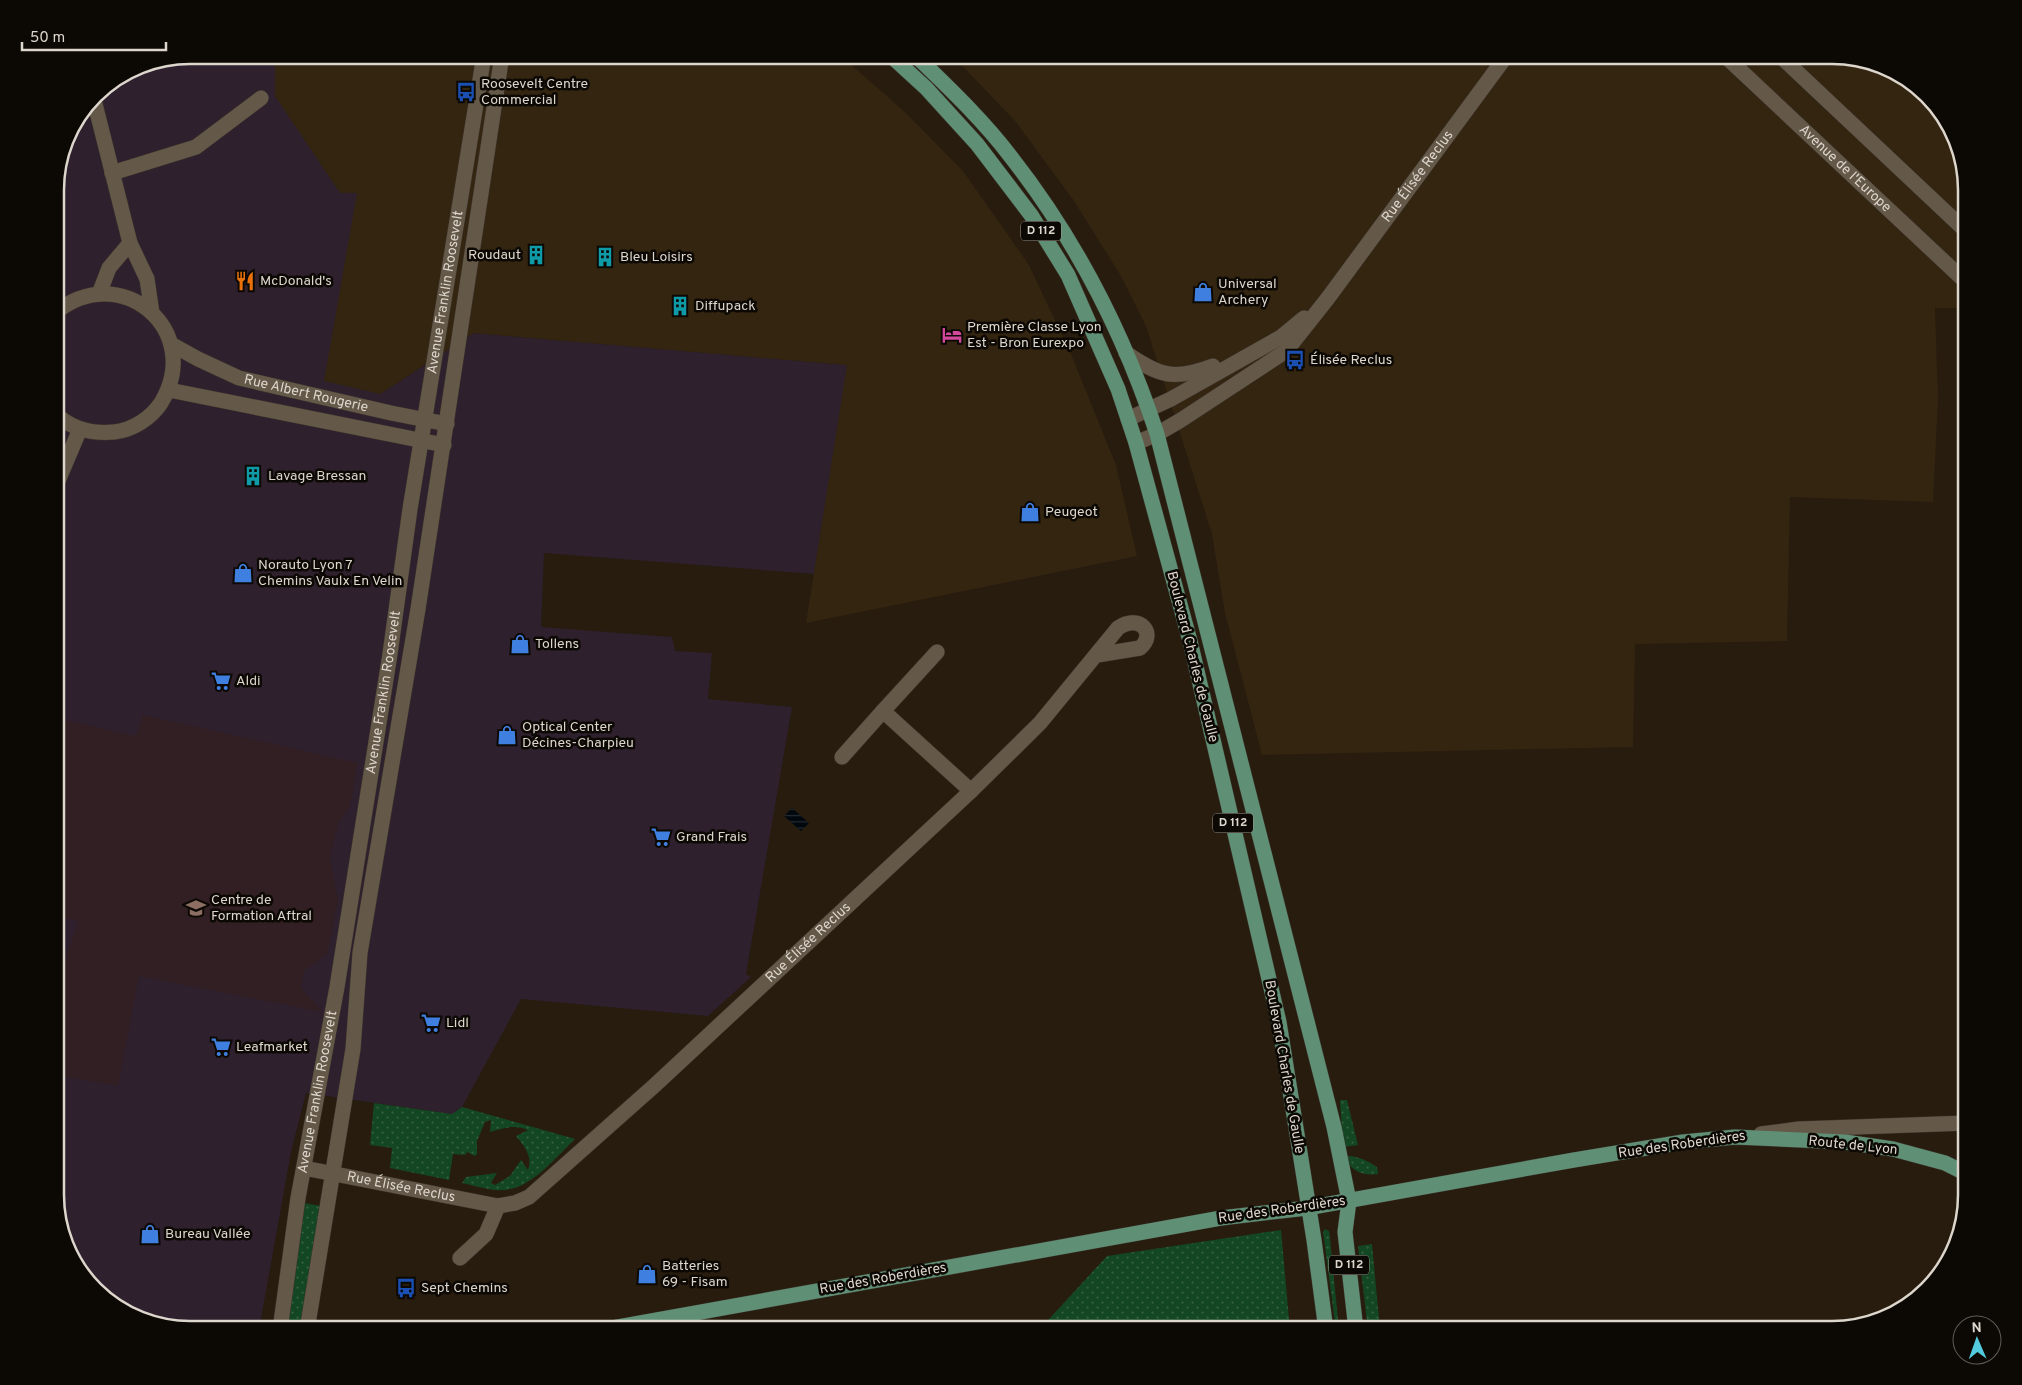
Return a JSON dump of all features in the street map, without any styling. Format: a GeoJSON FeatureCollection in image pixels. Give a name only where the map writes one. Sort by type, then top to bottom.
{"type":"FeatureCollection","features":[{"type":"Feature","properties":{"kind":"main road","name":"Boulevard Charles de Gaulle"},"geometry":{"type":"LineString","coordinates":[[900,64],[926,88],[977,144],[1031,216],[1068,275],[1108,365],[1128,419],[1190,641],[1276,1012],[1325,1321]]}},
{"type":"Feature","properties":{"kind":"main road","name":"D 112"},"geometry":{"type":"LineString","coordinates":[[924,64],[968,106],[1012,157],[1076,251],[1109,312],[1149,410],[1157,434],[1334,1128],[1349,1201],[1345,1232],[1355,1321]]}},
{"type":"Feature","properties":{"kind":"main road","name":"Rue des Roberdières"},"geometry":{"type":"LineString","coordinates":[[651,1321],[1222,1218],[1307,1208],[1574,1160],[1683,1142],[1735,1137]]}},
{"type":"Feature","properties":{"kind":"main road","name":"Route de Lyon"},"geometry":{"type":"LineString","coordinates":[[1735,1137],[1846,1142],[1893,1149],[1944,1163],[1958,1170]]}},
{"type":"Feature","properties":{"kind":"street","name":"Avenue Franklin Roosevelt"},"geometry":{"type":"LineString","coordinates":[[281,1321],[304,1168],[326,1052],[361,835],[424,419],[483,64]]}},
{"type":"Feature","properties":{"kind":"street","name":"Avenue Franklin Roosevelt"},"geometry":{"type":"LineString","coordinates":[[308,1321],[353,1049],[360,953],[444,445],[501,64]]}},
{"type":"Feature","properties":{"kind":"street","name":"Rue Élisée Reclus"},"geometry":{"type":"LineString","coordinates":[[1136,443],[1157,434],[1181,420],[1286,351],[1328,298],[1499,64]]}},
{"type":"Feature","properties":{"kind":"street","name":"Avenue de l'Europe"},"geometry":{"type":"LineString","coordinates":[[1734,64],[1958,275]]}},
{"type":"Feature","properties":{"kind":"street"},"geometry":{"type":"LineString","coordinates":[[1789,64],[1958,224]]}},
{"type":"Feature","properties":{"kind":"street"},"geometry":{"type":"LineString","coordinates":[[112,173],[196,147],[260,98]]}},
{"type":"Feature","properties":{"kind":"street"},"geometry":{"type":"LineString","coordinates":[[96,106],[130,243],[147,279],[152,313]]}},
{"type":"Feature","properties":{"kind":"street"},"geometry":{"type":"LineString","coordinates":[[99,294],[109,268],[130,243]]}},
{"type":"Feature","properties":{"kind":"street"},"geometry":{"type":"LineString","coordinates":[[64,306],[69,302],[99,294],[119,295],[137,302],[152,313],[164,327],[171,344],[174,367],[169,390],[156,410],[141,423],[121,431],[101,433],[80,429],[64,420]]}},
{"type":"Feature","properties":{"kind":"street","name":"Rue Élisée Reclus"},"geometry":{"type":"LineString","coordinates":[[1128,419],[1149,410],[1281,337],[1328,298]]}},
{"type":"Feature","properties":{"kind":"street","name":"Rue Élisée Reclus"},"geometry":{"type":"LineString","coordinates":[[1126,353],[1144,366],[1164,374],[1178,375],[1196,372],[1281,337]]}},
{"type":"Feature","properties":{"kind":"street","name":"Rue Albert Rougerie"},"geometry":{"type":"LineString","coordinates":[[171,344],[198,360],[239,378],[447,424]]}},
{"type":"Feature","properties":{"kind":"street","name":"Rue Albert Rougerie"},"geometry":{"type":"LineString","coordinates":[[169,390],[444,445]]}},
{"type":"Feature","properties":{"kind":"street"},"geometry":{"type":"LineString","coordinates":[[64,467],[80,429]]}},
{"type":"Feature","properties":{"kind":"street"},"geometry":{"type":"LineString","coordinates":[[842,757],[937,652]]}},
{"type":"Feature","properties":{"kind":"street","name":"Rue Élisée Reclus"},"geometry":{"type":"LineString","coordinates":[[304,1168],[498,1206],[515,1204],[529,1196],[662,1080],[971,791],[1040,723],[1097,655]]}},
{"type":"Feature","properties":{"kind":"street"},"geometry":{"type":"LineString","coordinates":[[883,711],[971,791]]}},
{"type":"Feature","properties":{"kind":"street"},"geometry":{"type":"LineString","coordinates":[[361,835],[366,848],[365,871],[373,876]]}},
{"type":"Feature","properties":{"kind":"street","name":"Rue des Roberdières"},"geometry":{"type":"LineString","coordinates":[[1735,1137],[1799,1130],[1958,1123]]}},
{"type":"Feature","properties":{"kind":"street"},"geometry":{"type":"LineString","coordinates":[[460,1258],[486,1234],[498,1206]]}},
{"type":"Feature","properties":{"kind":"shaded area"},"geometry":{"type":"Polygon","coordinates":[[[275,64],[275,96],[357,193],[380,394],[474,333],[848,365],[814,574],[544,553],[541,627],[672,637],[675,651],[712,653],[708,699],[792,707],[746,974],[751,977],[708,1016],[521,999],[462,1107],[452,1114],[306,1093],[291,1152],[261,1321],[181,1321],[149,1315],[120,1300],[107,1290],[85,1265],[73,1244],[64,1204],[64,181],[66,165],[73,141],[95,107],[120,85],[141,73],[173,65],[275,64]]]}},
{"type":"Feature","properties":{"kind":"shaded area"},"geometry":{"type":"Polygon","coordinates":[[[275,64],[850,64],[906,113],[963,171],[1029,265],[1071,354],[1116,465],[1137,556],[806,623],[847,365],[474,333],[380,394],[324,381],[357,193],[340,193],[275,96],[275,64]]]}},
{"type":"Feature","properties":{"kind":"shaded area"},"geometry":{"type":"Polygon","coordinates":[[[961,64],[1832,64],[1857,66],[1873,70],[1902,85],[1927,107],[1949,141],[1957,173],[1958,308],[1935,308],[1938,398],[1933,502],[1790,497],[1787,641],[1635,644],[1633,747],[1262,755],[1225,613],[1212,534],[1146,326],[1121,276],[1074,201],[1015,121],[961,64]]]}},
{"type":"Feature","properties":{"kind":"shaded area","name":"Centre de Formation Aftral"},"geometry":{"type":"Polygon","coordinates":[[[143,715],[358,763],[350,806],[338,824],[330,857],[338,900],[327,954],[304,971],[301,988],[323,1012],[139,976],[118,1086],[64,1077],[64,965],[78,921],[64,918],[64,720],[136,736],[143,715]]]}},
{"type":"Feature","properties":{"kind":"shaded area"},"geometry":{"type":"Polygon","coordinates":[[[792,808],[809,823],[801,831],[784,816],[792,808]]]}},
{"type":"Feature","properties":{"kind":"green space"},"geometry":{"type":"Polygon","coordinates":[[[1340,1100],[1347,1100],[1358,1145],[1343,1147],[1340,1100]]]}},
{"type":"Feature","properties":{"kind":"green space"},"geometry":{"type":"Polygon","coordinates":[[[374,1103],[452,1114],[462,1107],[575,1139],[534,1178],[524,1184],[504,1190],[488,1189],[462,1183],[466,1177],[497,1173],[491,1183],[495,1185],[510,1176],[521,1160],[528,1170],[529,1156],[525,1147],[516,1136],[528,1130],[514,1127],[490,1132],[491,1120],[485,1122],[477,1141],[477,1154],[475,1156],[467,1152],[465,1155],[453,1154],[449,1180],[390,1168],[392,1148],[370,1145],[374,1103]]]}},
{"type":"Feature","properties":{"kind":"green space"},"geometry":{"type":"Polygon","coordinates":[[[1348,1156],[1359,1158],[1374,1165],[1377,1167],[1378,1174],[1363,1174],[1355,1170],[1345,1159],[1348,1156]]]}},
{"type":"Feature","properties":{"kind":"green space"},"geometry":{"type":"Polygon","coordinates":[[[304,1203],[321,1206],[302,1321],[285,1321],[304,1203]]]}},
{"type":"Feature","properties":{"kind":"green space"},"geometry":{"type":"Polygon","coordinates":[[[1325,1229],[1329,1231],[1338,1321],[1335,1321],[1323,1232],[1325,1229]]]}},
{"type":"Feature","properties":{"kind":"green space"},"geometry":{"type":"Polygon","coordinates":[[[1281,1230],[1289,1321],[1047,1321],[1107,1256],[1281,1230]]]}},
{"type":"Feature","properties":{"kind":"green space"},"geometry":{"type":"Polygon","coordinates":[[[1372,1244],[1379,1321],[1367,1321],[1358,1246],[1372,1244]]]}},
{"type":"Feature","properties":{"kind":"place","name":"Roosevelt Centre Commercial"},"geometry":{"type":"Point","coordinates":[466,92]}},
{"type":"Feature","properties":{"kind":"place","name":"Roudaut"},"geometry":{"type":"Point","coordinates":[536,255]}},
{"type":"Feature","properties":{"kind":"place","name":"Bleu Loisirs"},"geometry":{"type":"Point","coordinates":[605,257]}},
{"type":"Feature","properties":{"kind":"place","name":"McDonald's"},"geometry":{"type":"Point","coordinates":[245,281]}},
{"type":"Feature","properties":{"kind":"place","name":"Universal Archery"},"geometry":{"type":"Point","coordinates":[1203,292]}},
{"type":"Feature","properties":{"kind":"place","name":"Diffupack"},"geometry":{"type":"Point","coordinates":[680,306]}},
{"type":"Feature","properties":{"kind":"place","name":"Première Classe Lyon Est - Bron Eurexpo"},"geometry":{"type":"Point","coordinates":[952,335]}},
{"type":"Feature","properties":{"kind":"place","name":"Élisée Reclus"},"geometry":{"type":"Point","coordinates":[1295,360]}},
{"type":"Feature","properties":{"kind":"place","name":"Lavage Bressan"},"geometry":{"type":"Point","coordinates":[253,476]}},
{"type":"Feature","properties":{"kind":"place","name":"Peugeot"},"geometry":{"type":"Point","coordinates":[1030,512]}},
{"type":"Feature","properties":{"kind":"place","name":"Norauto Lyon 7 Chemins Vaulx En Velin"},"geometry":{"type":"Point","coordinates":[243,573]}},
{"type":"Feature","properties":{"kind":"place","name":"Tollens"},"geometry":{"type":"Point","coordinates":[520,644]}},
{"type":"Feature","properties":{"kind":"place","name":"Aldi"},"geometry":{"type":"Point","coordinates":[221,681]}},
{"type":"Feature","properties":{"kind":"place","name":"Optical Center Décines-Charpieu"},"geometry":{"type":"Point","coordinates":[507,735]}},
{"type":"Feature","properties":{"kind":"place","name":"Grand Frais"},"geometry":{"type":"Point","coordinates":[661,837]}},
{"type":"Feature","properties":{"kind":"place","name":"Centre de Formation Aftral"},"geometry":{"type":"Point","coordinates":[196,908]}},
{"type":"Feature","properties":{"kind":"place","name":"Lidl"},"geometry":{"type":"Point","coordinates":[431,1023]}},
{"type":"Feature","properties":{"kind":"place","name":"Leafmarket"},"geometry":{"type":"Point","coordinates":[221,1047]}},
{"type":"Feature","properties":{"kind":"place","name":"Bureau Vallée"},"geometry":{"type":"Point","coordinates":[150,1234]}},
{"type":"Feature","properties":{"kind":"place","name":"Batteries 69 - Fisam"},"geometry":{"type":"Point","coordinates":[647,1274]}},
{"type":"Feature","properties":{"kind":"place","name":"Sept Chemins"},"geometry":{"type":"Point","coordinates":[406,1288]}}]}
